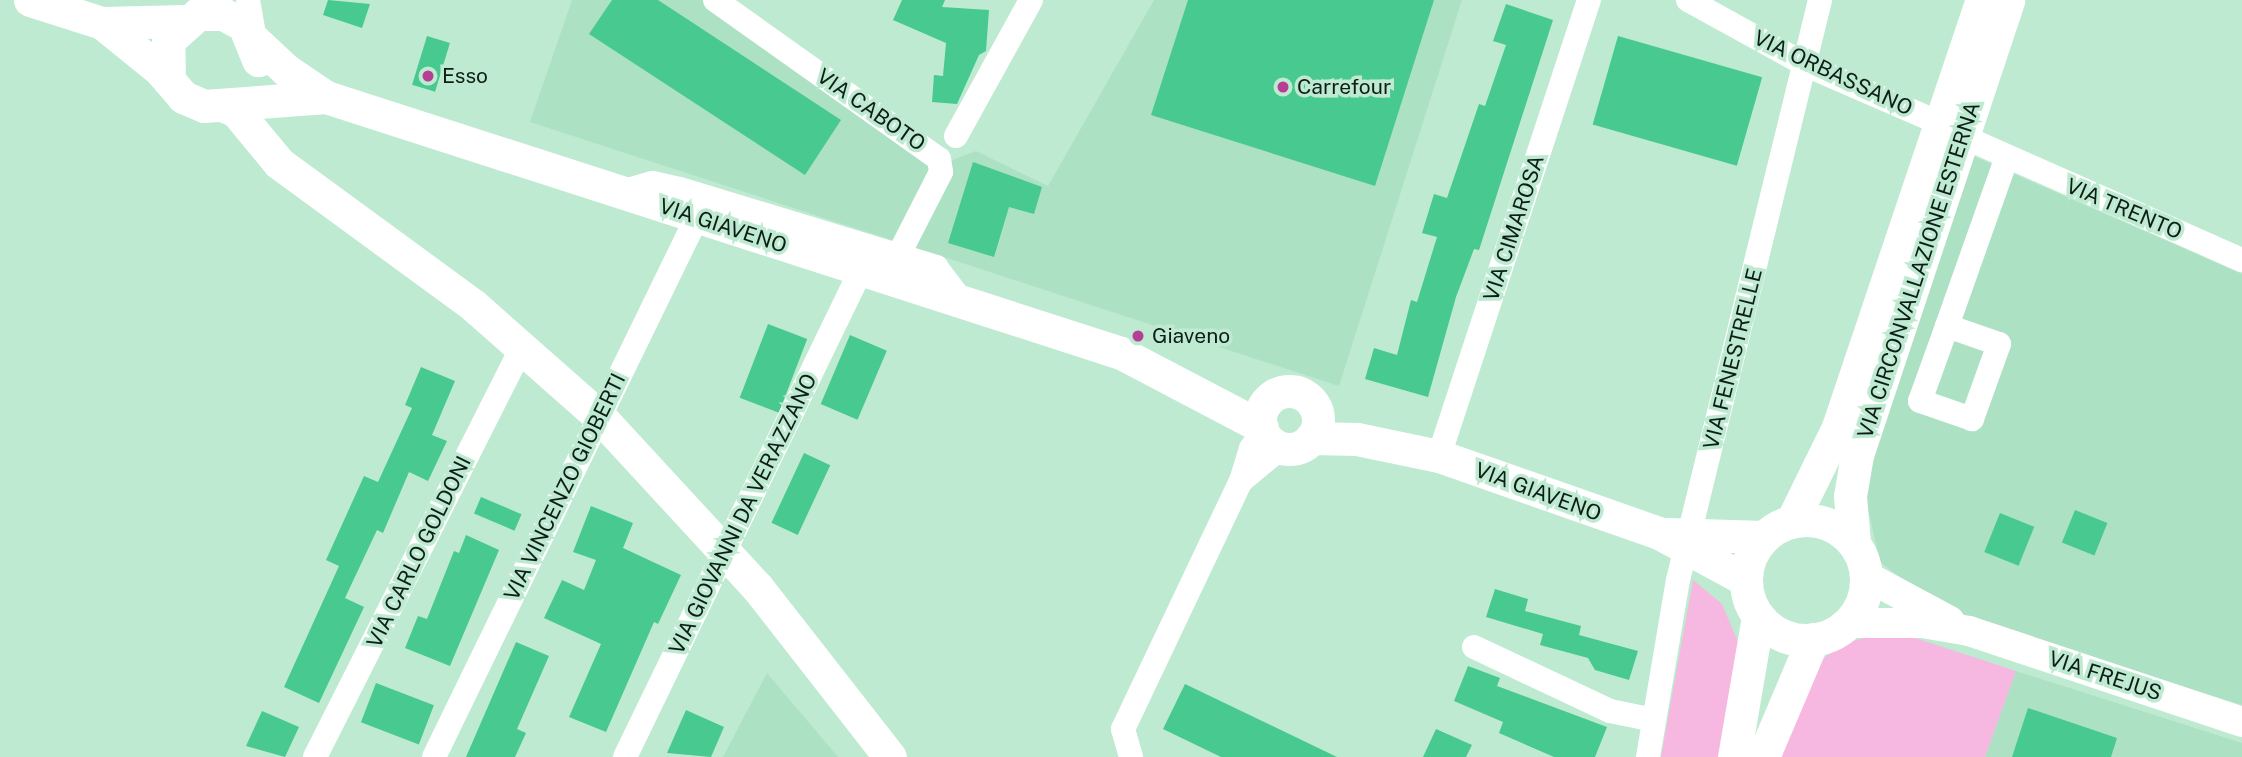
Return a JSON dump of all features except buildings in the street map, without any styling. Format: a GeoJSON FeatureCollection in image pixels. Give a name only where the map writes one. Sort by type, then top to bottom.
{"type":"FeatureCollection","features":[{"type":"Feature","properties":{"kind":"main road","name":"VIA GIAVENO"},"geometry":{"type":"LineString","coordinates":[[30,0],[102,23],[191,102],[229,103],[326,97]]}},
{"type":"Feature","properties":{"kind":"main road","name":"VIA CIRCONVALLAZIONE ESTERNA"},"geometry":{"type":"LineString","coordinates":[[1867,576],[1854,542],[1850,496],[1857,455],[1953,130],[1982,0]]}},
{"type":"Feature","properties":{"kind":"main road","name":"VIA CIRCONVALLAZIONE ESTERNA"},"geometry":{"type":"LineString","coordinates":[[1746,580],[1750,560],[1778,529],[1838,427],[1953,130],[2008,0]]}},
{"type":"Feature","properties":{"kind":"main road","name":"VIA GIAVENO"},"geometry":{"type":"LineString","coordinates":[[102,23],[196,11],[198,15],[223,14],[244,25],[255,41],[292,75],[326,97],[965,306],[1121,353],[1287,430],[1428,453],[1678,539],[1746,580]]}},
{"type":"Feature","properties":{"kind":"main road"},"geometry":{"type":"LineString","coordinates":[[169,80],[165,54],[196,11]]}},
{"type":"Feature","properties":{"kind":"main road"},"geometry":{"type":"LineString","coordinates":[[255,41],[257,73],[229,103],[279,163],[473,305],[600,417],[726,551],[890,757]]}},
{"type":"Feature","properties":{"kind":"main road","name":"VIA GIAVENO"},"geometry":{"type":"LineString","coordinates":[[1121,353],[1139,351],[1250,389],[1300,393],[1287,430]]}},
{"type":"Feature","properties":{"kind":"main road"},"geometry":{"type":"LineString","coordinates":[[1778,529],[1825,522],[1854,542]]}},
{"type":"Feature","properties":{"kind":"main road","name":"VIA GIAVENO"},"geometry":{"type":"LineString","coordinates":[[1678,539],[1778,529]]}},
{"type":"Feature","properties":{"kind":"main road"},"geometry":{"type":"LineString","coordinates":[[1758,616],[1776,631],[1813,639],[1848,622],[1863,600],[1867,576]]}},
{"type":"Feature","properties":{"kind":"main road"},"geometry":{"type":"LineString","coordinates":[[1734,757],[1758,616],[1746,580]]}},
{"type":"Feature","properties":{"kind":"main road"},"geometry":{"type":"LineString","coordinates":[[1763,757],[1813,639]]}},
{"type":"Feature","properties":{"kind":"street"},"geometry":{"type":"LineString","coordinates":[[248,0],[255,41]]}},
{"type":"Feature","properties":{"kind":"street","name":"VIA CABOTO"},"geometry":{"type":"LineString","coordinates":[[715,0],[939,159],[941,172],[898,256]]}},
{"type":"Feature","properties":{"kind":"street","name":"VIA CABOTO"},"geometry":{"type":"LineString","coordinates":[[956,136],[1031,0]]}},
{"type":"Feature","properties":{"kind":"street","name":"VIA CIMAROSA"},"geometry":{"type":"LineString","coordinates":[[1428,453],[1589,0]]}},
{"type":"Feature","properties":{"kind":"street","name":"VIA ORBASSANO"},"geometry":{"type":"LineString","coordinates":[[1688,0],[1806,65],[1953,130]]}},
{"type":"Feature","properties":{"kind":"street","name":"VIA FENESTRELLE"},"geometry":{"type":"LineString","coordinates":[[1648,757],[1678,539],[1806,65],[1821,0]]}},
{"type":"Feature","properties":{"kind":"street","name":"VIA TRENTO"},"geometry":{"type":"LineString","coordinates":[[1953,130],[2006,159],[2242,260]]}},
{"type":"Feature","properties":{"kind":"street"},"geometry":{"type":"LineString","coordinates":[[1947,326],[2006,159]]}},
{"type":"Feature","properties":{"kind":"street"},"geometry":{"type":"LineString","coordinates":[[621,192],[653,183],[680,188],[936,267],[965,306]]}},
{"type":"Feature","properties":{"kind":"street","name":"VIA VINCENZO GIOBERTI"},"geometry":{"type":"LineString","coordinates":[[434,757],[697,217]]}},
{"type":"Feature","properties":{"kind":"street","name":"VIA GIOVANNI DA VERAZZANO"},"geometry":{"type":"LineString","coordinates":[[625,757],[860,272]]}},
{"type":"Feature","properties":{"kind":"street","name":"VIA CARLO GOLDONI"},"geometry":{"type":"LineString","coordinates":[[315,757],[522,347]]}},
{"type":"Feature","properties":{"kind":"street"},"geometry":{"type":"LineString","coordinates":[[1131,757],[1123,729],[1241,481],[1245,460],[1287,430]]}},
{"type":"Feature","properties":{"kind":"street","name":"VIA FREJUS"},"geometry":{"type":"LineString","coordinates":[[1867,576],[1969,631]]}},
{"type":"Feature","properties":{"kind":"street","name":"VIA FREJUS"},"geometry":{"type":"LineString","coordinates":[[1848,622],[1922,622],[1969,631],[2242,722]]}},
{"type":"Feature","properties":{"kind":"street"},"geometry":{"type":"LineString","coordinates":[[1474,647],[1610,711],[1654,720]]}},
{"type":"Feature","properties":{"kind":"shaded area"},"geometry":{"type":"Polygon","coordinates":[[[572,0],[710,0],[942,164],[976,151],[1048,186],[1154,0],[1462,0],[1339,386],[530,122],[572,0]]]}},
{"type":"Feature","properties":{"kind":"shaded area"},"geometry":{"type":"Polygon","coordinates":[[[1971,155],[2242,274],[2242,705],[1971,619],[1915,589],[1880,562],[1866,499],[1871,462],[1971,155]]]}},
{"type":"Feature","properties":{"kind":"shaded area"},"geometry":{"type":"Polygon","coordinates":[[[1693,580],[1722,604],[1738,642],[1721,757],[1661,757],[1693,580]]]}},
{"type":"Feature","properties":{"kind":"shaded area"},"geometry":{"type":"Polygon","coordinates":[[[1870,636],[1909,636],[2016,671],[1985,757],[1776,757],[1816,664],[1843,644],[1870,636]]]}},
{"type":"Feature","properties":{"kind":"shaded area"},"geometry":{"type":"Polygon","coordinates":[[[2016,671],[2242,743],[2242,757],[1985,757],[2016,671]]]}},
{"type":"Feature","properties":{"kind":"shaded area"},"geometry":{"type":"Polygon","coordinates":[[[767,673],[838,757],[723,757],[767,673]]]}},
{"type":"Feature","properties":{"kind":"place","name":"Esso"},"geometry":{"type":"Point","coordinates":[428,76]}},
{"type":"Feature","properties":{"kind":"place","name":"Carrefour"},"geometry":{"type":"Point","coordinates":[1283,87]}},
{"type":"Feature","properties":{"kind":"place","name":"Giaveno"},"geometry":{"type":"Point","coordinates":[1138,336]}}]}
